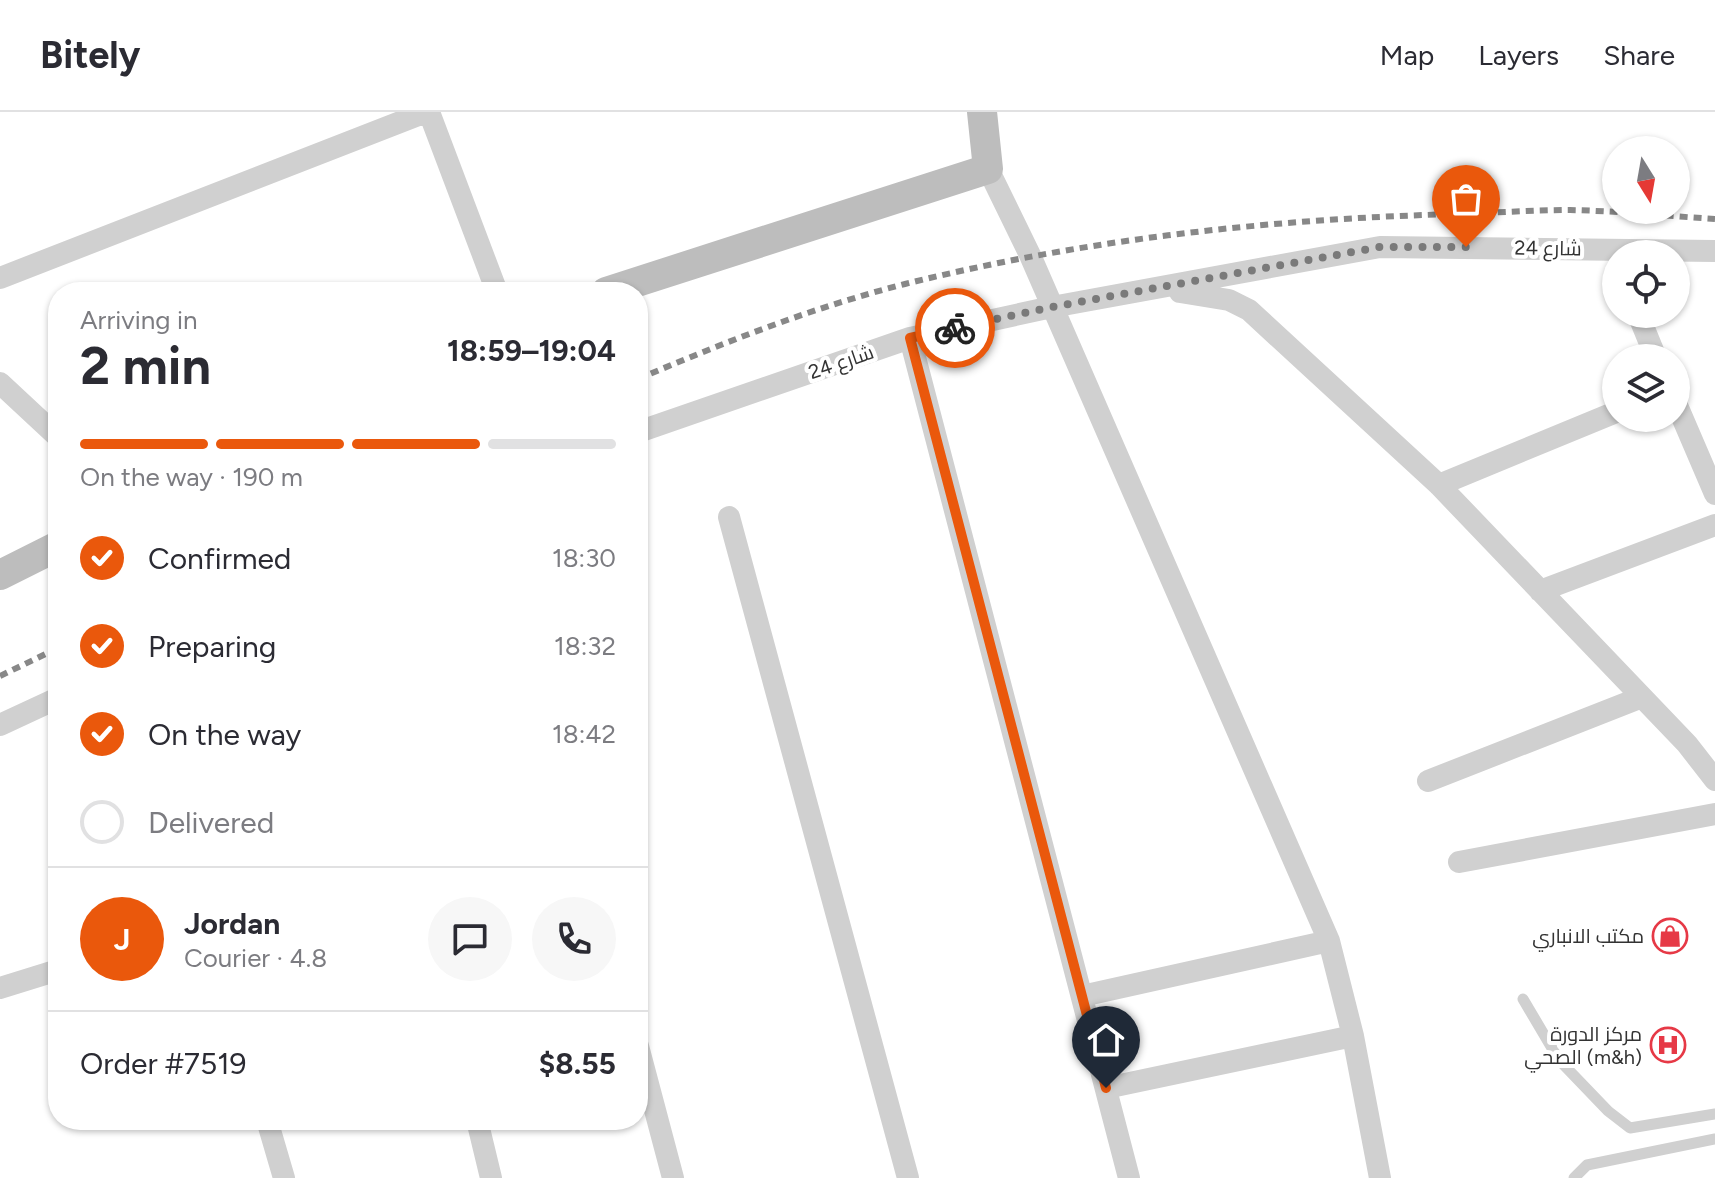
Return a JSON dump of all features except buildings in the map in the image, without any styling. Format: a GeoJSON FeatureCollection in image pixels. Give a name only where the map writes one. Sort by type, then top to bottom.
{"type":"FeatureCollection","features":[{"type":"Feature","properties":{"kind":"street"},"geometry":{"type":"LineString","coordinates":[[0,278],[428,112],[493,282]]}},
{"type":"Feature","properties":{"kind":"street"},"geometry":{"type":"LineString","coordinates":[[982,112],[988,169],[1052,307],[1329,941],[1353,1036],[1380,1178]]}},
{"type":"Feature","properties":{"kind":"street"},"geometry":{"type":"LineString","coordinates":[[637,282],[988,169]]}},
{"type":"Feature","properties":{"kind":"street","name":"شارع 24"},"geometry":{"type":"LineString","coordinates":[[648,429],[910,338],[1052,307],[1380,247],[1602,256]]}},
{"type":"Feature","properties":{"kind":"street","name":"شارع 24"},"geometry":{"type":"LineString","coordinates":[[1690,252],[1715,251]]}},
{"type":"Feature","properties":{"kind":"street"},"geometry":{"type":"LineString","coordinates":[[1145,290],[1194,292],[1229,300],[1249,310],[1439,485],[1687,744],[1715,780]]}},
{"type":"Feature","properties":{"kind":"street"},"geometry":{"type":"LineString","coordinates":[[910,338],[1129,1178]]}},
{"type":"Feature","properties":{"kind":"street"},"geometry":{"type":"LineString","coordinates":[[0,383],[48,428]]}},
{"type":"Feature","properties":{"kind":"street"},"geometry":{"type":"LineString","coordinates":[[1439,485],[1602,418]]}},
{"type":"Feature","properties":{"kind":"street"},"geometry":{"type":"LineString","coordinates":[[1688,432],[1715,494]]}},
{"type":"Feature","properties":{"kind":"street"},"geometry":{"type":"LineString","coordinates":[[729,517],[908,1178]]}},
{"type":"Feature","properties":{"kind":"street"},"geometry":{"type":"LineString","coordinates":[[1540,591],[1715,525]]}},
{"type":"Feature","properties":{"kind":"street"},"geometry":{"type":"LineString","coordinates":[[0,575],[48,551]]}},
{"type":"Feature","properties":{"kind":"street"},"geometry":{"type":"LineString","coordinates":[[1428,781],[1642,697]]}},
{"type":"Feature","properties":{"kind":"street"},"geometry":{"type":"LineString","coordinates":[[0,725],[48,703]]}},
{"type":"Feature","properties":{"kind":"street"},"geometry":{"type":"LineString","coordinates":[[1459,862],[1715,814]]}},
{"type":"Feature","properties":{"kind":"street"},"geometry":{"type":"LineString","coordinates":[[1082,996],[1329,941]]}},
{"type":"Feature","properties":{"kind":"street"},"geometry":{"type":"LineString","coordinates":[[0,988],[48,973]]}},
{"type":"Feature","properties":{"kind":"street"},"geometry":{"type":"LineString","coordinates":[[1106,1088],[1353,1036]]}},
{"type":"Feature","properties":{"kind":"street"},"geometry":{"type":"LineString","coordinates":[[648,1084],[673,1178]]}},
{"type":"Feature","properties":{"kind":"street"},"geometry":{"type":"LineString","coordinates":[[270,1130],[284,1178]]}},
{"type":"Feature","properties":{"kind":"street"},"geometry":{"type":"LineString","coordinates":[[479,1130],[491,1178]]}},
{"type":"Feature","properties":{"kind":"lane"},"geometry":{"type":"LineString","coordinates":[[1523,999],[1559,1060],[1608,1111],[1630,1128],[1715,1114]]}},
{"type":"Feature","properties":{"kind":"lane"},"geometry":{"type":"LineString","coordinates":[[1574,1178],[1587,1165],[1715,1139]]}},
{"type":"Feature","properties":{"kind":"railway"},"geometry":{"type":"LineString","coordinates":[[648,375],[770,326],[871,293],[973,268],[1110,243],[1248,226],[1386,217],[1570,210],[1715,219]]}},
{"type":"Feature","properties":{"kind":"railway"},"geometry":{"type":"LineString","coordinates":[[0,676],[48,653]]}},
{"type":"Feature","properties":{"kind":"way so far"},"geometry":{"type":"LineString","coordinates":[[955,328],[1052,307],[1380,247],[1466,247]]}},
{"type":"Feature","properties":{"kind":"place","name":"مكتب الانباري"},"geometry":{"type":"Point","coordinates":[1670,936]}},
{"type":"Feature","properties":{"kind":"place","name":"مركز الدورة الصحي (m&h)"},"geometry":{"type":"Point","coordinates":[1668,1045]}},
{"type":"Feature","properties":{"kind":"route"},"geometry":{"type":"LineString","coordinates":[[955,328],[910,338],[1106,1088]]}}]}
